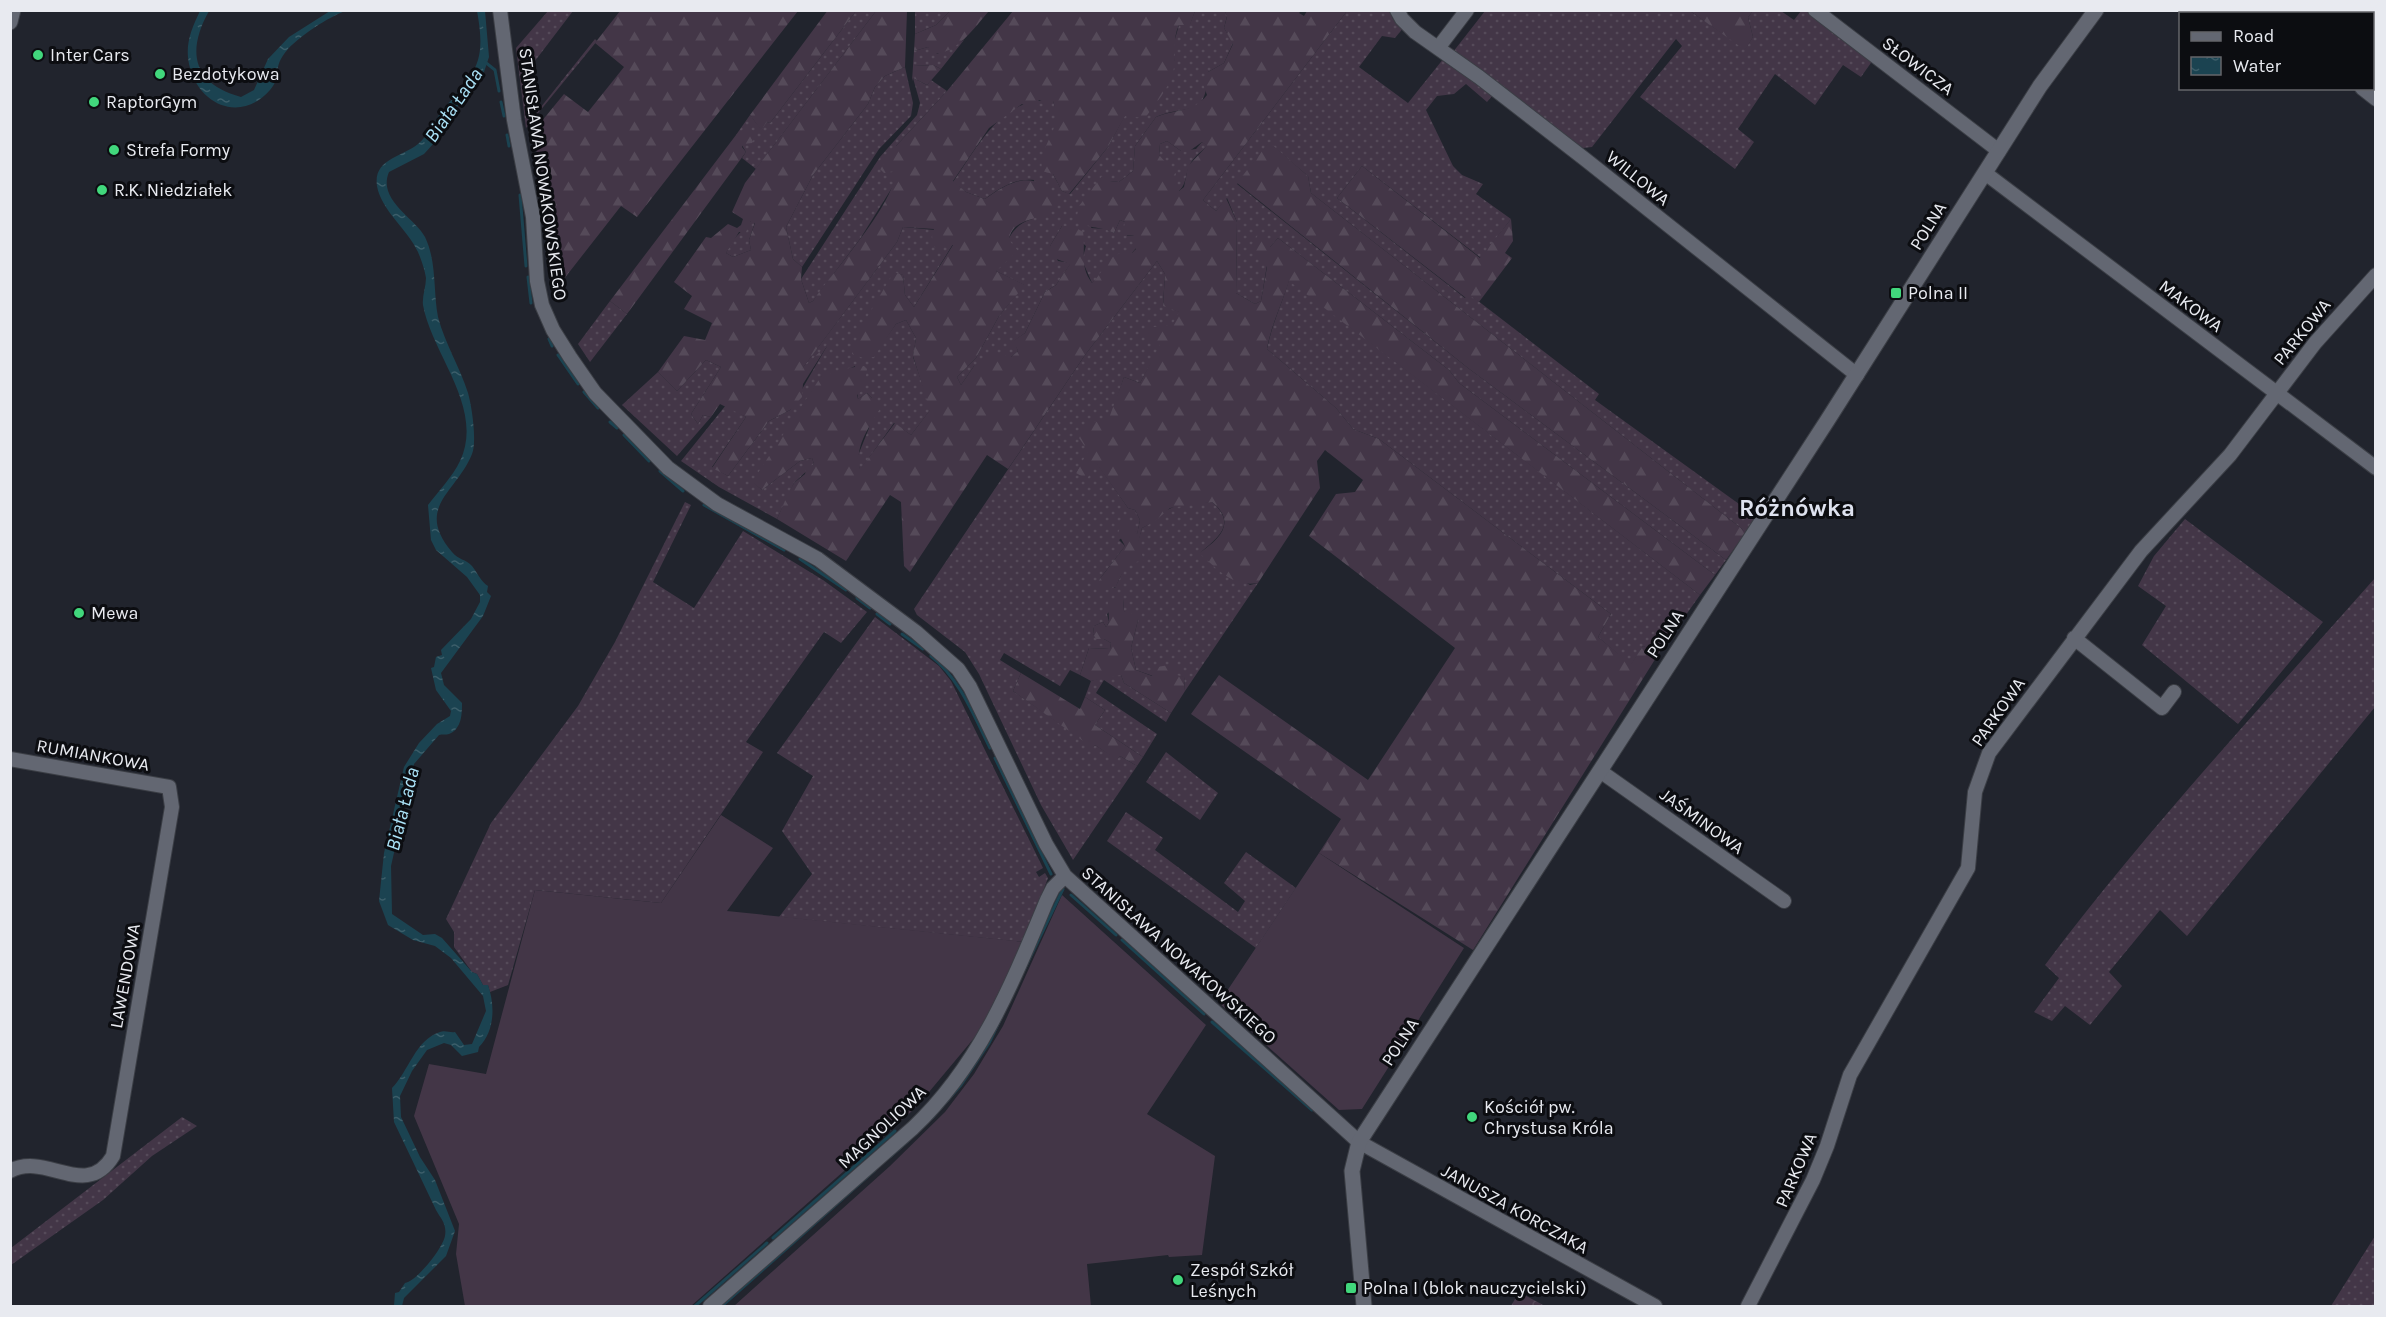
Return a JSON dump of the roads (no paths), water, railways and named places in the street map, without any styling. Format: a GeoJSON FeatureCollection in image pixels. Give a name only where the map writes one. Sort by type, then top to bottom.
{"type":"FeatureCollection","features":[{"type":"Feature","properties":{"kind":"street"},"geometry":{"type":"LineString","coordinates":[[10,22],[13,10]]}},
{"type":"Feature","properties":{"kind":"street","name":"STANISŁAWA NOWAKOWSKIEGO"},"geometry":{"type":"LineString","coordinates":[[500,10],[514,120],[533,217],[537,281],[542,305],[553,330],[595,393],[668,468],[717,504],[818,559],[916,632],[958,669],[970,687],[1053,859],[1065,876],[1359,1142]]}},
{"type":"Feature","properties":{"kind":"street","name":"WILLOWA"},"geometry":{"type":"LineString","coordinates":[[1397,10],[1406,24],[1586,160],[1857,375]]}},
{"type":"Feature","properties":{"kind":"street"},"geometry":{"type":"LineString","coordinates":[[1438,48],[1467,10]]}},
{"type":"Feature","properties":{"kind":"street","name":"SŁOWICZA"},"geometry":{"type":"LineString","coordinates":[[1815,10],[1999,151]]}},
{"type":"Feature","properties":{"kind":"street","name":"POLNA"},"geometry":{"type":"LineString","coordinates":[[1364,1306],[1352,1171],[1359,1142],[1857,375],[2054,65],[2096,10]]}},
{"type":"Feature","properties":{"kind":"street","name":"MAKOWA"},"geometry":{"type":"LineString","coordinates":[[1985,173],[2376,468]]}},
{"type":"Feature","properties":{"kind":"street","name":"PARKOWA"},"geometry":{"type":"LineString","coordinates":[[1748,1306],[1813,1180],[1850,1075],[1968,868],[1975,792],[1982,768],[1999,739],[2141,551],[2230,455],[2315,343],[2376,274]]}},
{"type":"Feature","properties":{"kind":"street"},"geometry":{"type":"LineString","coordinates":[[2074,638],[2162,708],[2174,692]]}},
{"type":"Feature","properties":{"kind":"street","name":"RUMIANKOWA"},"geometry":{"type":"LineString","coordinates":[[10,759],[169,787]]}},
{"type":"Feature","properties":{"kind":"street","name":"JAŚMINOWA"},"geometry":{"type":"LineString","coordinates":[[1600,771],[1784,901]]}},
{"type":"Feature","properties":{"kind":"street","name":"LAWENDOWA"},"geometry":{"type":"LineString","coordinates":[[10,1172],[22,1166],[35,1165],[85,1176],[103,1168],[112,1156],[118,1135],[172,807],[169,787]]}},
{"type":"Feature","properties":{"kind":"street","name":"MAGNOLIOWA"},"geometry":{"type":"LineString","coordinates":[[710,1306],[913,1128],[943,1096],[979,1049],[991,1028],[1047,900],[1053,888],[1065,876]]}},
{"type":"Feature","properties":{"kind":"street","name":"JANUSZA KORCZAKA"},"geometry":{"type":"LineString","coordinates":[[1359,1142],[1654,1306]]}},
{"type":"Feature","properties":{"kind":"water"},"geometry":{"type":"Polygon","coordinates":[[[200,11],[209,11],[198,40],[196,53],[198,64],[213,84],[241,97],[254,90],[268,59],[289,37],[330,11],[345,11],[315,27],[288,49],[278,67],[274,85],[259,100],[247,106],[235,107],[224,106],[213,101],[195,81],[190,68],[188,45],[200,11]]]}},
{"type":"Feature","properties":{"kind":"water","name":"Biała Łada"},"geometry":{"type":"Polygon","coordinates":[[[477,11],[485,11],[489,57],[481,81],[457,107],[434,143],[424,154],[389,172],[387,182],[392,200],[420,230],[429,247],[438,317],[470,399],[474,433],[472,454],[442,500],[437,523],[441,536],[452,552],[472,566],[488,586],[487,592],[491,596],[483,616],[441,673],[444,685],[462,703],[460,720],[453,732],[439,735],[414,764],[391,866],[392,914],[423,935],[435,934],[442,938],[472,972],[477,974],[483,985],[488,985],[492,1001],[492,1017],[491,1026],[478,1052],[462,1056],[451,1045],[444,1043],[427,1050],[412,1071],[400,1096],[401,1117],[420,1157],[435,1180],[455,1231],[446,1256],[404,1298],[402,1306],[394,1306],[395,1293],[399,1292],[405,1283],[416,1277],[428,1264],[443,1241],[445,1228],[394,1122],[392,1088],[418,1049],[431,1036],[442,1031],[455,1032],[464,1045],[472,1044],[486,1011],[483,996],[451,958],[435,946],[413,940],[388,925],[379,901],[384,853],[404,767],[419,743],[437,724],[450,716],[451,711],[436,690],[431,668],[434,667],[436,657],[442,655],[441,650],[471,619],[480,602],[480,595],[467,577],[436,550],[431,540],[428,505],[460,461],[466,441],[466,421],[462,402],[428,324],[423,305],[426,278],[422,261],[414,244],[384,203],[377,186],[377,177],[384,164],[422,140],[476,67],[480,44],[477,11]]]}},
{"type":"Feature","properties":{"kind":"waterway","name":"Biała Łada"},"geometry":{"type":"LineString","coordinates":[[485,62],[495,70],[499,91]]}},
{"type":"Feature","properties":{"kind":"waterway"},"geometry":{"type":"LineString","coordinates":[[501,102],[504,116]]}},
{"type":"Feature","properties":{"kind":"waterway"},"geometry":{"type":"LineString","coordinates":[[507,135],[509,146]]}},
{"type":"Feature","properties":{"kind":"waterway"},"geometry":{"type":"LineString","coordinates":[[520,195],[526,266]]}},
{"type":"Feature","properties":{"kind":"waterway"},"geometry":{"type":"LineString","coordinates":[[528,277],[531,303]]}},
{"type":"Feature","properties":{"kind":"waterway"},"geometry":{"type":"LineString","coordinates":[[549,339],[552,346]]}},
{"type":"Feature","properties":{"kind":"waterway"},"geometry":{"type":"LineString","coordinates":[[558,355],[578,384]]}},
{"type":"Feature","properties":{"kind":"waterway"},"geometry":{"type":"LineString","coordinates":[[584,392],[598,408]]}},
{"type":"Feature","properties":{"kind":"waterway"},"geometry":{"type":"LineString","coordinates":[[610,422],[617,428]]}},
{"type":"Feature","properties":{"kind":"waterway"},"geometry":{"type":"LineString","coordinates":[[624,435],[649,461]]}},
{"type":"Feature","properties":{"kind":"waterway"},"geometry":{"type":"LineString","coordinates":[[660,471],[683,491]]}},
{"type":"Feature","properties":{"kind":"waterway"},"geometry":{"type":"LineString","coordinates":[[704,505],[784,550]]}},
{"type":"Feature","properties":{"kind":"waterway"},"geometry":{"type":"LineString","coordinates":[[800,559],[846,590]]}},
{"type":"Feature","properties":{"kind":"waterway"},"geometry":{"type":"LineString","coordinates":[[857,598],[870,608]]}},
{"type":"Feature","properties":{"kind":"waterway"},"geometry":{"type":"LineString","coordinates":[[877,614],[890,624]]}},
{"type":"Feature","properties":{"kind":"waterway"},"geometry":{"type":"LineString","coordinates":[[902,634],[923,649]]}},
{"type":"Feature","properties":{"kind":"waterway"},"geometry":{"type":"LineString","coordinates":[[931,656],[958,687],[990,748]]}},
{"type":"Feature","properties":{"kind":"waterway"},"geometry":{"type":"LineString","coordinates":[[995,758],[1051,874]]}},
{"type":"Feature","properties":{"kind":"waterway"},"geometry":{"type":"LineString","coordinates":[[932,1118],[961,1085],[989,1043],[1063,889]]}},
{"type":"Feature","properties":{"kind":"waterway"},"geometry":{"type":"LineString","coordinates":[[1071,895],[1116,935]]}},
{"type":"Feature","properties":{"kind":"waterway"},"geometry":{"type":"LineString","coordinates":[[1122,940],[1204,1014]]}},
{"type":"Feature","properties":{"kind":"waterway"},"geometry":{"type":"LineString","coordinates":[[1212,1022],[1312,1110]]}},
{"type":"Feature","properties":{"kind":"waterway"},"geometry":{"type":"LineString","coordinates":[[773,1238],[895,1131]]}},
{"type":"Feature","properties":{"kind":"waterway"},"geometry":{"type":"LineString","coordinates":[[890,1157],[908,1141]]}},
{"type":"Feature","properties":{"kind":"waterway"},"geometry":{"type":"LineString","coordinates":[[722,1306],[874,1171]]}},
{"type":"Feature","properties":{"kind":"waterway"},"geometry":{"type":"LineString","coordinates":[[695,1306],[767,1243]]}},
{"type":"Feature","properties":{"kind":"place","name":"Inter Cars"},"geometry":{"type":"Point","coordinates":[38,55]}},
{"type":"Feature","properties":{"kind":"place","name":"Bezdotykowa"},"geometry":{"type":"Point","coordinates":[160,74]}},
{"type":"Feature","properties":{"kind":"place","name":"RaptorGym"},"geometry":{"type":"Point","coordinates":[94,102]}},
{"type":"Feature","properties":{"kind":"place","name":"Strefa Formy"},"geometry":{"type":"Point","coordinates":[114,150]}},
{"type":"Feature","properties":{"kind":"place","name":"R.K. Niedziałek"},"geometry":{"type":"Point","coordinates":[102,190]}},
{"type":"Feature","properties":{"kind":"place","name":"Polna II"},"geometry":{"type":"Point","coordinates":[1896,293]}},
{"type":"Feature","properties":{"kind":"place","name":"Mewa"},"geometry":{"type":"Point","coordinates":[79,613]}},
{"type":"Feature","properties":{"kind":"place","name":"Kościół pw. Chrystusa Króla"},"geometry":{"type":"Point","coordinates":[1472,1117]}},
{"type":"Feature","properties":{"kind":"place","name":"Zespół Szkół Leśnych"},"geometry":{"type":"Point","coordinates":[1178,1280]}},
{"type":"Feature","properties":{"kind":"place","name":"Polna I (blok nauczycielski)"},"geometry":{"type":"Point","coordinates":[1351,1288]}},
{"type":"Feature","properties":{"kind":"district","name":"Różnówka"},"geometry":{"type":"Point","coordinates":[1797,508]}}]}
